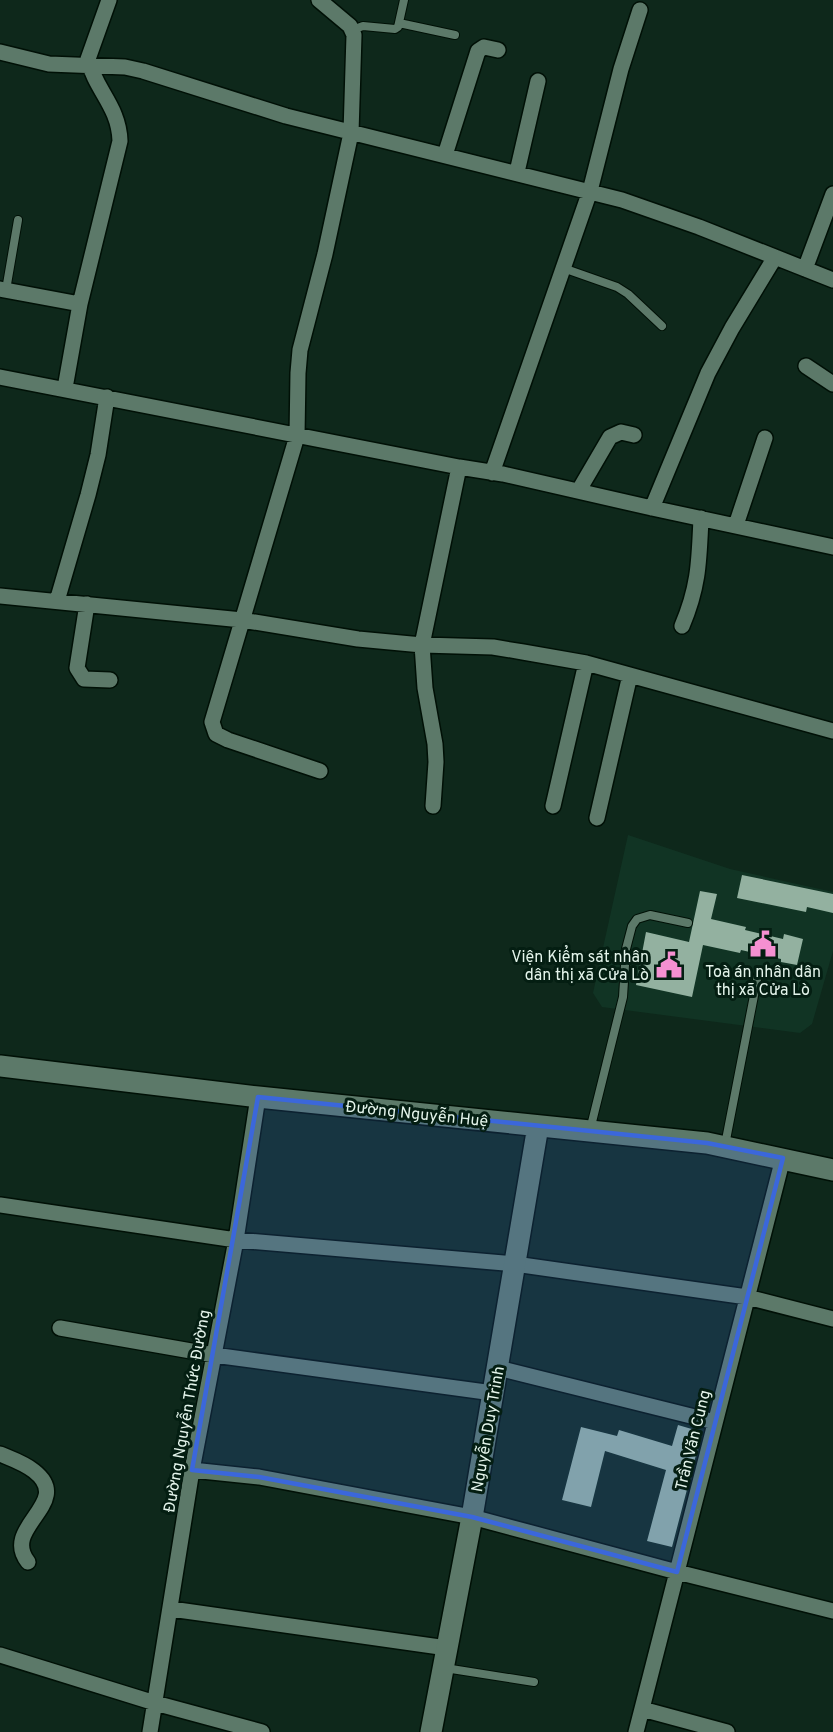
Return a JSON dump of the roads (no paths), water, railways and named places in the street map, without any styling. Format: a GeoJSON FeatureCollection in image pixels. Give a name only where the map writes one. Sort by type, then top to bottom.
{"type":"FeatureCollection","features":[{"type":"Feature","properties":{"kind":"street"},"geometry":{"type":"LineString","coordinates":[[65,388],[80,304],[120,141],[120,126],[90,65],[89,53],[109,0]]}},
{"type":"Feature","properties":{"kind":"street"},"geometry":{"type":"LineString","coordinates":[[320,0],[352,30],[355,44],[351,133],[325,254],[300,350],[297,436],[212,722],[216,734],[228,740],[320,771]]}},
{"type":"Feature","properties":{"kind":"street"},"geometry":{"type":"LineString","coordinates":[[492,472],[590,191],[621,69],[640,10]]}},
{"type":"Feature","properties":{"kind":"street"},"geometry":{"type":"LineString","coordinates":[[445,155],[478,51],[484,47],[498,50]]}},
{"type":"Feature","properties":{"kind":"street"},"geometry":{"type":"LineString","coordinates":[[0,52],[49,64],[142,70],[286,116],[590,191],[647,207],[833,280]]}},
{"type":"Feature","properties":{"kind":"street"},"geometry":{"type":"LineString","coordinates":[[517,172],[538,81]]}},
{"type":"Feature","properties":{"kind":"street"},"geometry":{"type":"LineString","coordinates":[[805,269],[833,194]]}},
{"type":"Feature","properties":{"kind":"street"},"geometry":{"type":"LineString","coordinates":[[652,508],[708,373],[775,257]]}},
{"type":"Feature","properties":{"kind":"street"},"geometry":{"type":"LineString","coordinates":[[3,290],[80,304]]}},
{"type":"Feature","properties":{"kind":"street"},"geometry":{"type":"LineString","coordinates":[[806,366],[833,384]]}},
{"type":"Feature","properties":{"kind":"street"},"geometry":{"type":"LineString","coordinates":[[0,376],[297,436],[492,472],[833,547]]}},
{"type":"Feature","properties":{"kind":"street"},"geometry":{"type":"LineString","coordinates":[[57,601],[98,455],[107,397]]}},
{"type":"Feature","properties":{"kind":"street"},"geometry":{"type":"LineString","coordinates":[[579,490],[610,437],[621,432],[634,435]]}},
{"type":"Feature","properties":{"kind":"street"},"geometry":{"type":"LineString","coordinates":[[736,525],[765,438]]}},
{"type":"Feature","properties":{"kind":"street"},"geometry":{"type":"LineString","coordinates":[[433,806],[435,744],[425,688],[422,645],[459,467]]}},
{"type":"Feature","properties":{"kind":"street"},"geometry":{"type":"LineString","coordinates":[[682,626],[698,579],[701,518]]}},
{"type":"Feature","properties":{"kind":"street"},"geometry":{"type":"LineString","coordinates":[[0,596],[242,620],[358,639],[422,645],[493,647],[586,663],[833,731]]}},
{"type":"Feature","properties":{"kind":"street"},"geometry":{"type":"LineString","coordinates":[[87,604],[78,673],[84,679],[110,680]]}},
{"type":"Feature","properties":{"kind":"street"},"geometry":{"type":"LineString","coordinates":[[553,806],[586,663]]}},
{"type":"Feature","properties":{"kind":"street"},"geometry":{"type":"LineString","coordinates":[[597,818],[630,675]]}},
{"type":"Feature","properties":{"kind":"street","name":"Đường Nguyễn Huệ"},"geometry":{"type":"LineString","coordinates":[[0,1066],[258,1097],[724,1147],[833,1170]]}},
{"type":"Feature","properties":{"kind":"street","name":"Đường Nguyễn Thức Đường"},"geometry":{"type":"LineString","coordinates":[[150,1732],[192,1470],[236,1240],[258,1097]]}},
{"type":"Feature","properties":{"kind":"street","name":"Nguyễn Duy Trinh"},"geometry":{"type":"LineString","coordinates":[[431,1732],[472,1517],[538,1126]]}},
{"type":"Feature","properties":{"kind":"street","name":"Trần Văn Cung"},"geometry":{"type":"LineString","coordinates":[[636,1732],[783,1158]]}},
{"type":"Feature","properties":{"kind":"street"},"geometry":{"type":"LineString","coordinates":[[0,1205],[236,1240],[515,1264],[747,1297],[833,1319]]}},
{"type":"Feature","properties":{"kind":"street"},"geometry":{"type":"LineString","coordinates":[[60,1328],[214,1355],[493,1393]]}},
{"type":"Feature","properties":{"kind":"street"},"geometry":{"type":"LineString","coordinates":[[498,1368],[715,1422]]}},
{"type":"Feature","properties":{"kind":"street"},"geometry":{"type":"LineString","coordinates":[[0,1454],[36,1472],[41,1480],[38,1501],[15,1521]]}},
{"type":"Feature","properties":{"kind":"street"},"geometry":{"type":"LineString","coordinates":[[192,1470],[259,1477],[472,1517],[833,1611]]}},
{"type":"Feature","properties":{"kind":"street"},"geometry":{"type":"LineString","coordinates":[[6,1543],[9,1550],[28,1562]]}},
{"type":"Feature","properties":{"kind":"street"},"geometry":{"type":"LineString","coordinates":[[171,1609],[445,1658]]}},
{"type":"Feature","properties":{"kind":"street"},"geometry":{"type":"LineString","coordinates":[[0,1655],[155,1703],[262,1732]]}},
{"type":"Feature","properties":{"kind":"street"},"geometry":{"type":"LineString","coordinates":[[642,1709],[728,1732]]}},
{"type":"Feature","properties":{"kind":"lane"},"geometry":{"type":"LineString","coordinates":[[352,30],[363,26],[395,29],[399,23],[404,0]]}},
{"type":"Feature","properties":{"kind":"lane"},"geometry":{"type":"LineString","coordinates":[[399,23],[455,35]]}},
{"type":"Feature","properties":{"kind":"lane"},"geometry":{"type":"LineString","coordinates":[[3,290],[18,220]]}},
{"type":"Feature","properties":{"kind":"lane"},"geometry":{"type":"LineString","coordinates":[[563,268],[616,287],[628,294],[662,326]]}},
{"type":"Feature","properties":{"kind":"lane"},"geometry":{"type":"LineString","coordinates":[[590,1131],[623,997],[626,949],[632,926],[637,919],[650,915],[688,923]]}},
{"type":"Feature","properties":{"kind":"lane"},"geometry":{"type":"LineString","coordinates":[[724,1147],[758,975]]}},
{"type":"Feature","properties":{"kind":"lane"},"geometry":{"type":"LineString","coordinates":[[445,1658],[534,1682]]}},
{"type":"Feature","properties":{"kind":"place","name":"Toà án nhân dân thị xã Cửa Lò"},"geometry":{"type":"Point","coordinates":[763,944]}},
{"type":"Feature","properties":{"kind":"place","name":"Viện Kiểm sát nhân dân thị xã Cửa Lò"},"geometry":{"type":"Point","coordinates":[669,965]}}]}
